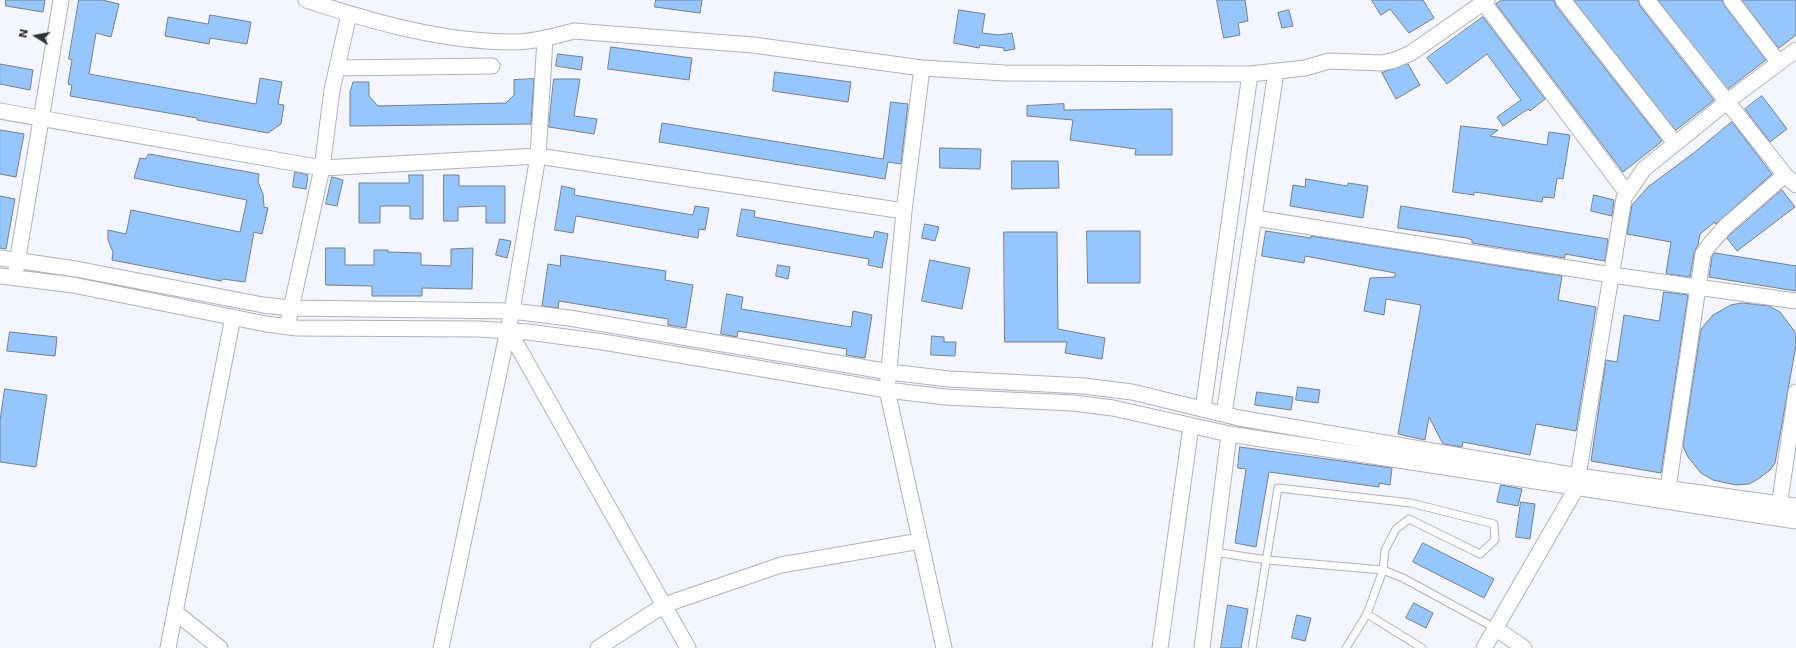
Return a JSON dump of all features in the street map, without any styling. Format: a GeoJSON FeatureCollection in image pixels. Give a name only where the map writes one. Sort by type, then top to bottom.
{"type":"FeatureCollection","features":[{"type":"Feature","properties":{"kind":"street"},"geometry":{"type":"LineString","coordinates":[[61,0],[18,261],[7,277],[73,285],[233,317],[287,326],[478,329],[603,342],[887,390],[945,397],[1073,403],[1113,408],[1229,434],[1578,481],[1778,511],[1796,506]]}},
{"type":"Feature","properties":{"kind":"street"},"geometry":{"type":"LineString","coordinates":[[306,0],[349,14],[452,38],[515,42],[545,39],[574,31],[753,45],[922,68],[1005,73],[1250,74],[1305,68],[1329,61],[1382,63],[1395,60],[1411,52],[1486,1],[1627,193]]}},
{"type":"Feature","properties":{"kind":"street"},"geometry":{"type":"LineString","coordinates":[[1563,0],[1675,143]]}},
{"type":"Feature","properties":{"kind":"street"},"geometry":{"type":"LineString","coordinates":[[1647,0],[1785,175],[1796,186]]}},
{"type":"Feature","properties":{"kind":"street"},"geometry":{"type":"LineString","coordinates":[[1731,0],[1780,63]]}},
{"type":"Feature","properties":{"kind":"street"},"geometry":{"type":"LineString","coordinates":[[287,326],[322,168],[332,90],[349,14]]}},
{"type":"Feature","properties":{"kind":"street"},"geometry":{"type":"LineString","coordinates":[[441,648],[512,311],[538,156],[545,39]]}},
{"type":"Feature","properties":{"kind":"street"},"geometry":{"type":"LineString","coordinates":[[1484,648],[1578,481],[1624,198],[1644,168],[1728,101],[1796,50]]}},
{"type":"Feature","properties":{"kind":"street"},"geometry":{"type":"LineString","coordinates":[[337,68],[492,66]]}},
{"type":"Feature","properties":{"kind":"street"},"geometry":{"type":"LineString","coordinates":[[922,68],[904,211],[890,372],[887,390],[944,648]]}},
{"type":"Feature","properties":{"kind":"street"},"geometry":{"type":"LineString","coordinates":[[1224,414],[1276,72]]}},
{"type":"Feature","properties":{"kind":"street"},"geometry":{"type":"LineString","coordinates":[[1203,409],[1250,74]]}},
{"type":"Feature","properties":{"kind":"street"},"geometry":{"type":"LineString","coordinates":[[0,111],[322,168],[538,156],[904,211]]}},
{"type":"Feature","properties":{"kind":"street"},"geometry":{"type":"LineString","coordinates":[[1668,488],[1703,254],[1726,226],[1785,175]]}},
{"type":"Feature","properties":{"kind":"street"},"geometry":{"type":"LineString","coordinates":[[1255,218],[1612,275],[1796,301]]}},
{"type":"Feature","properties":{"kind":"street"},"geometry":{"type":"LineString","coordinates":[[0,258],[76,269],[263,305],[291,308],[512,311],[570,318],[890,372],[949,379],[1084,386],[1132,392],[1239,418],[1578,481],[1668,488],[1778,511],[1796,521]]}},
{"type":"Feature","properties":{"kind":"street"},"geometry":{"type":"LineString","coordinates":[[168,648],[233,317]]}},
{"type":"Feature","properties":{"kind":"street"},"geometry":{"type":"LineString","coordinates":[[508,331],[688,648]]}},
{"type":"Feature","properties":{"kind":"street"},"geometry":{"type":"LineString","coordinates":[[1778,511],[1796,392]]}},
{"type":"Feature","properties":{"kind":"street"},"geometry":{"type":"LineString","coordinates":[[1160,648],[1191,426]]}},
{"type":"Feature","properties":{"kind":"street"},"geometry":{"type":"LineString","coordinates":[[1202,648],[1229,434]]}},
{"type":"Feature","properties":{"kind":"street"},"geometry":{"type":"LineString","coordinates":[[598,648],[664,606],[781,565],[920,541]]}},
{"type":"Feature","properties":{"kind":"street"},"geometry":{"type":"LineString","coordinates":[[175,612],[220,648]]}},
{"type":"Feature","properties":{"kind":"street"},"geometry":{"type":"LineString","coordinates":[[1495,628],[1524,648]]}},
{"type":"Feature","properties":{"kind":"lane"},"geometry":{"type":"LineString","coordinates":[[1252,648],[1278,488],[1411,503],[1494,524],[1495,540],[1480,554],[1409,519],[1396,529],[1385,550],[1383,570],[1367,614],[1346,648]]}},
{"type":"Feature","properties":{"kind":"lane"},"geometry":{"type":"LineString","coordinates":[[1214,552],[1267,560],[1383,570],[1403,578],[1495,628]]}},
{"type":"Feature","properties":{"kind":"lane"},"geometry":{"type":"LineString","coordinates":[[1367,614],[1422,648]]}},
{"type":"Feature","properties":{"kind":"building"},"geometry":{"type":"Polygon","coordinates":[[[6,0],[45,0],[43,12],[6,6],[6,0]]]}},
{"type":"Feature","properties":{"kind":"building"},"geometry":{"type":"Polygon","coordinates":[[[79,0],[102,0],[119,4],[111,37],[96,33],[89,74],[256,104],[260,78],[282,82],[278,104],[284,105],[281,124],[268,133],[197,120],[197,118],[70,96],[72,85],[68,84],[72,60],[69,59],[79,0]]]}},
{"type":"Feature","properties":{"kind":"building"},"geometry":{"type":"Polygon","coordinates":[[[656,0],[702,0],[700,13],[655,7],[656,0]]]}},
{"type":"Feature","properties":{"kind":"building"},"geometry":{"type":"Polygon","coordinates":[[[1217,0],[1245,0],[1248,21],[1238,23],[1240,35],[1224,38],[1217,0]]]}},
{"type":"Feature","properties":{"kind":"building"},"geometry":{"type":"Polygon","coordinates":[[[1372,0],[1423,0],[1434,18],[1409,33],[1390,9],[1381,15],[1372,0]]]}},
{"type":"Feature","properties":{"kind":"building"},"geometry":{"type":"Polygon","coordinates":[[[1502,0],[1554,0],[1556,6],[1662,141],[1623,172],[1496,4],[1502,0]]]}},
{"type":"Feature","properties":{"kind":"building"},"geometry":{"type":"Polygon","coordinates":[[[1574,0],[1638,0],[1640,6],[1714,100],[1676,130],[1574,0]]]}},
{"type":"Feature","properties":{"kind":"building"},"geometry":{"type":"Polygon","coordinates":[[[1658,0],[1722,0],[1724,5],[1766,60],[1728,89],[1658,0]]]}},
{"type":"Feature","properties":{"kind":"building"},"geometry":{"type":"Polygon","coordinates":[[[1742,0],[1796,0],[1796,35],[1779,48],[1742,0]]]}},
{"type":"Feature","properties":{"kind":"building"},"geometry":{"type":"Polygon","coordinates":[[[959,10],[985,14],[982,33],[999,35],[1012,33],[1015,49],[1004,51],[1004,48],[980,45],[979,48],[954,43],[959,10]]]}},
{"type":"Feature","properties":{"kind":"building"},"geometry":{"type":"Polygon","coordinates":[[[1289,10],[1293,26],[1282,28],[1278,13],[1289,10]]]}},
{"type":"Feature","properties":{"kind":"building"},"geometry":{"type":"Polygon","coordinates":[[[210,15],[251,22],[247,44],[210,38],[209,44],[165,36],[168,17],[208,24],[210,15]]]}},
{"type":"Feature","properties":{"kind":"building"},"geometry":{"type":"Polygon","coordinates":[[[1483,17],[1545,99],[1530,111],[1528,109],[1503,126],[1497,117],[1521,100],[1487,54],[1447,84],[1427,58],[1483,17]]]}},
{"type":"Feature","properties":{"kind":"building"},"geometry":{"type":"Polygon","coordinates":[[[611,47],[692,58],[689,80],[608,69],[611,47]]]}},
{"type":"Feature","properties":{"kind":"building"},"geometry":{"type":"Polygon","coordinates":[[[558,54],[583,57],[581,70],[556,66],[558,54]]]}},
{"type":"Feature","properties":{"kind":"building"},"geometry":{"type":"Polygon","coordinates":[[[0,64],[33,70],[30,90],[0,84],[0,64]]]}},
{"type":"Feature","properties":{"kind":"building"},"geometry":{"type":"Polygon","coordinates":[[[1408,64],[1420,85],[1396,99],[1382,73],[1408,64]]]}},
{"type":"Feature","properties":{"kind":"building"},"geometry":{"type":"Polygon","coordinates":[[[775,72],[851,82],[848,102],[773,91],[775,72]]]}},
{"type":"Feature","properties":{"kind":"building"},"geometry":{"type":"Polygon","coordinates":[[[534,79],[531,124],[350,126],[350,92],[353,82],[369,82],[369,96],[378,106],[506,103],[514,95],[514,80],[534,79]]]}},
{"type":"Feature","properties":{"kind":"building"},"geometry":{"type":"Polygon","coordinates":[[[554,79],[580,79],[574,116],[597,119],[594,134],[549,127],[554,79]]]}},
{"type":"Feature","properties":{"kind":"building"},"geometry":{"type":"Polygon","coordinates":[[[1762,96],[1787,129],[1770,142],[1745,109],[1762,96]]]}},
{"type":"Feature","properties":{"kind":"building"},"geometry":{"type":"Polygon","coordinates":[[[891,102],[908,104],[901,164],[888,162],[885,179],[659,142],[662,123],[883,159],[891,102]]]}},
{"type":"Feature","properties":{"kind":"building"},"geometry":{"type":"Polygon","coordinates":[[[1064,104],[1064,110],[1172,109],[1172,155],[1135,155],[1136,149],[1070,140],[1073,120],[1027,116],[1027,106],[1064,104]]]}},
{"type":"Feature","properties":{"kind":"building"},"geometry":{"type":"Polygon","coordinates":[[[1732,122],[1772,174],[1716,224],[1715,222],[1700,234],[1698,245],[1694,253],[1690,277],[1668,274],[1666,273],[1671,242],[1627,234],[1632,205],[1648,187],[1732,122]]]}},
{"type":"Feature","properties":{"kind":"building"},"geometry":{"type":"Polygon","coordinates":[[[1461,126],[1498,130],[1490,136],[1547,145],[1549,132],[1570,135],[1563,179],[1557,178],[1554,198],[1543,197],[1542,202],[1474,192],[1474,195],[1453,192],[1461,126]]]}},
{"type":"Feature","properties":{"kind":"building"},"geometry":{"type":"Polygon","coordinates":[[[0,130],[24,134],[16,177],[0,174],[0,130]]]}},
{"type":"Feature","properties":{"kind":"building"},"geometry":{"type":"Polygon","coordinates":[[[940,148],[981,149],[980,169],[940,168],[940,148]]]}},
{"type":"Feature","properties":{"kind":"building"},"geometry":{"type":"Polygon","coordinates":[[[149,154],[259,174],[258,182],[263,194],[264,207],[268,208],[262,234],[254,232],[245,282],[223,279],[221,281],[112,260],[113,252],[108,240],[108,230],[126,234],[131,210],[240,232],[247,200],[134,178],[140,158],[145,159],[149,154]]]}},
{"type":"Feature","properties":{"kind":"building"},"geometry":{"type":"Polygon","coordinates":[[[1012,161],[1058,161],[1059,188],[1012,189],[1012,161]]]}},
{"type":"Feature","properties":{"kind":"building"},"geometry":{"type":"Polygon","coordinates":[[[295,172],[308,175],[306,189],[293,187],[295,172]]]}},
{"type":"Feature","properties":{"kind":"building"},"geometry":{"type":"Polygon","coordinates":[[[409,175],[423,175],[423,219],[410,219],[410,206],[380,206],[380,223],[359,223],[359,183],[409,183],[409,175]]]}},
{"type":"Feature","properties":{"kind":"building"},"geometry":{"type":"Polygon","coordinates":[[[444,175],[459,175],[459,186],[505,186],[505,223],[486,223],[486,206],[458,207],[458,221],[444,221],[444,175]]]}},
{"type":"Feature","properties":{"kind":"building"},"geometry":{"type":"Polygon","coordinates":[[[332,177],[343,180],[337,206],[326,204],[332,177]]]}},
{"type":"Feature","properties":{"kind":"building"},"geometry":{"type":"Polygon","coordinates":[[[1306,179],[1347,186],[1348,183],[1368,186],[1363,218],[1290,206],[1293,185],[1305,187],[1306,179]]]}},
{"type":"Feature","properties":{"kind":"building"},"geometry":{"type":"Polygon","coordinates":[[[562,186],[575,189],[574,195],[693,215],[695,206],[709,208],[705,230],[699,229],[698,238],[576,216],[573,233],[555,230],[562,186]]]}},
{"type":"Feature","properties":{"kind":"building"},"geometry":{"type":"Polygon","coordinates":[[[1782,190],[1795,207],[1737,251],[1727,238],[1782,190]]]}},
{"type":"Feature","properties":{"kind":"building"},"geometry":{"type":"Polygon","coordinates":[[[1594,195],[1614,200],[1612,216],[1591,211],[1594,195]]]}},
{"type":"Feature","properties":{"kind":"building"},"geometry":{"type":"Polygon","coordinates":[[[0,196],[15,199],[6,249],[0,248],[0,196]]]}},
{"type":"Feature","properties":{"kind":"building"},"geometry":{"type":"Polygon","coordinates":[[[1401,206],[1608,239],[1605,261],[1565,254],[1565,258],[1472,243],[1472,240],[1467,238],[1398,228],[1401,206]]]}},
{"type":"Feature","properties":{"kind":"building"},"geometry":{"type":"Polygon","coordinates":[[[742,209],[755,211],[754,217],[873,238],[875,231],[888,234],[882,268],[868,265],[869,259],[737,236],[742,209]]]}},
{"type":"Feature","properties":{"kind":"building"},"geometry":{"type":"Polygon","coordinates":[[[925,224],[939,227],[935,241],[922,238],[925,224]]]}},
{"type":"Feature","properties":{"kind":"building"},"geometry":{"type":"Polygon","coordinates":[[[1087,231],[1140,231],[1140,283],[1088,283],[1087,231]]]}},
{"type":"Feature","properties":{"kind":"building"},"geometry":{"type":"Polygon","coordinates":[[[1266,231],[1311,238],[1311,236],[1562,276],[1558,300],[1596,307],[1576,431],[1536,424],[1530,455],[1463,442],[1462,447],[1443,444],[1429,417],[1425,440],[1398,434],[1421,305],[1386,299],[1384,315],[1364,311],[1370,278],[1395,277],[1395,273],[1305,256],[1304,263],[1262,256],[1266,231]]]}},
{"type":"Feature","properties":{"kind":"building"},"geometry":{"type":"Polygon","coordinates":[[[1004,232],[1057,232],[1058,329],[1105,338],[1102,359],[1065,353],[1067,342],[1005,342],[1004,232]]]}},
{"type":"Feature","properties":{"kind":"building"},"geometry":{"type":"Polygon","coordinates":[[[500,239],[511,241],[507,258],[496,255],[500,239]]]}},
{"type":"Feature","properties":{"kind":"building"},"geometry":{"type":"Polygon","coordinates":[[[326,248],[345,248],[345,265],[374,265],[374,250],[388,250],[388,252],[421,253],[421,265],[451,266],[451,249],[473,248],[472,289],[422,288],[422,296],[372,296],[372,286],[326,285],[326,248]]]}},
{"type":"Feature","properties":{"kind":"building"},"geometry":{"type":"Polygon","coordinates":[[[1715,253],[1796,266],[1796,291],[1709,277],[1712,257],[1715,253]]]}},
{"type":"Feature","properties":{"kind":"building"},"geometry":{"type":"Polygon","coordinates":[[[561,255],[666,271],[665,280],[693,285],[686,328],[668,325],[668,319],[559,301],[558,308],[542,306],[548,264],[560,266],[561,255]]]}},
{"type":"Feature","properties":{"kind":"building"},"geometry":{"type":"Polygon","coordinates":[[[930,260],[970,268],[962,309],[922,301],[930,260]]]}},
{"type":"Feature","properties":{"kind":"building"},"geometry":{"type":"Polygon","coordinates":[[[778,265],[790,267],[788,279],[776,276],[778,265]]]}},
{"type":"Feature","properties":{"kind":"building"},"geometry":{"type":"Polygon","coordinates":[[[1664,292],[1688,295],[1661,473],[1591,461],[1606,360],[1617,362],[1624,315],[1659,321],[1664,292]]]}},
{"type":"Feature","properties":{"kind":"building"},"geometry":{"type":"Polygon","coordinates":[[[727,294],[743,297],[741,309],[851,327],[853,311],[872,315],[865,358],[846,355],[847,349],[738,331],[737,337],[721,334],[727,294]]]}},
{"type":"Feature","properties":{"kind":"building"},"geometry":{"type":"Polygon","coordinates":[[[1743,303],[1769,306],[1780,312],[1795,332],[1796,345],[1775,463],[1770,470],[1758,479],[1749,484],[1736,485],[1713,480],[1701,473],[1688,457],[1683,446],[1701,329],[1713,315],[1731,305],[1743,303]]]}},
{"type":"Feature","properties":{"kind":"building"},"geometry":{"type":"Polygon","coordinates":[[[10,332],[57,337],[55,356],[7,351],[10,332]]]}},
{"type":"Feature","properties":{"kind":"building"},"geometry":{"type":"Polygon","coordinates":[[[932,336],[944,337],[944,342],[956,342],[955,356],[931,355],[932,336]]]}},
{"type":"Feature","properties":{"kind":"building"},"geometry":{"type":"Polygon","coordinates":[[[1298,387],[1320,390],[1318,403],[1296,400],[1298,387]]]}},
{"type":"Feature","properties":{"kind":"building"},"geometry":{"type":"Polygon","coordinates":[[[5,389],[47,395],[36,467],[0,462],[0,421],[5,389]]]}},
{"type":"Feature","properties":{"kind":"building"},"geometry":{"type":"Polygon","coordinates":[[[1257,392],[1293,397],[1291,410],[1255,405],[1257,392]]]}},
{"type":"Feature","properties":{"kind":"building"},"geometry":{"type":"Polygon","coordinates":[[[1240,447],[1392,468],[1390,485],[1379,483],[1379,487],[1269,472],[1256,547],[1235,543],[1246,469],[1238,468],[1240,447]]]}},
{"type":"Feature","properties":{"kind":"building"},"geometry":{"type":"Polygon","coordinates":[[[1501,485],[1522,489],[1518,506],[1497,502],[1501,485]]]}},
{"type":"Feature","properties":{"kind":"building"},"geometry":{"type":"Polygon","coordinates":[[[1521,502],[1535,504],[1530,539],[1516,537],[1521,502]]]}},
{"type":"Feature","properties":{"kind":"building"},"geometry":{"type":"Polygon","coordinates":[[[1423,543],[1494,579],[1484,598],[1413,562],[1423,543]]]}},
{"type":"Feature","properties":{"kind":"building"},"geometry":{"type":"Polygon","coordinates":[[[1414,603],[1433,613],[1426,628],[1406,618],[1414,603]]]}},
{"type":"Feature","properties":{"kind":"building"},"geometry":{"type":"Polygon","coordinates":[[[1228,605],[1248,609],[1241,648],[1221,648],[1228,605]]]}},
{"type":"Feature","properties":{"kind":"building"},"geometry":{"type":"Polygon","coordinates":[[[1297,615],[1311,618],[1305,641],[1292,638],[1297,615]]]}}]}
